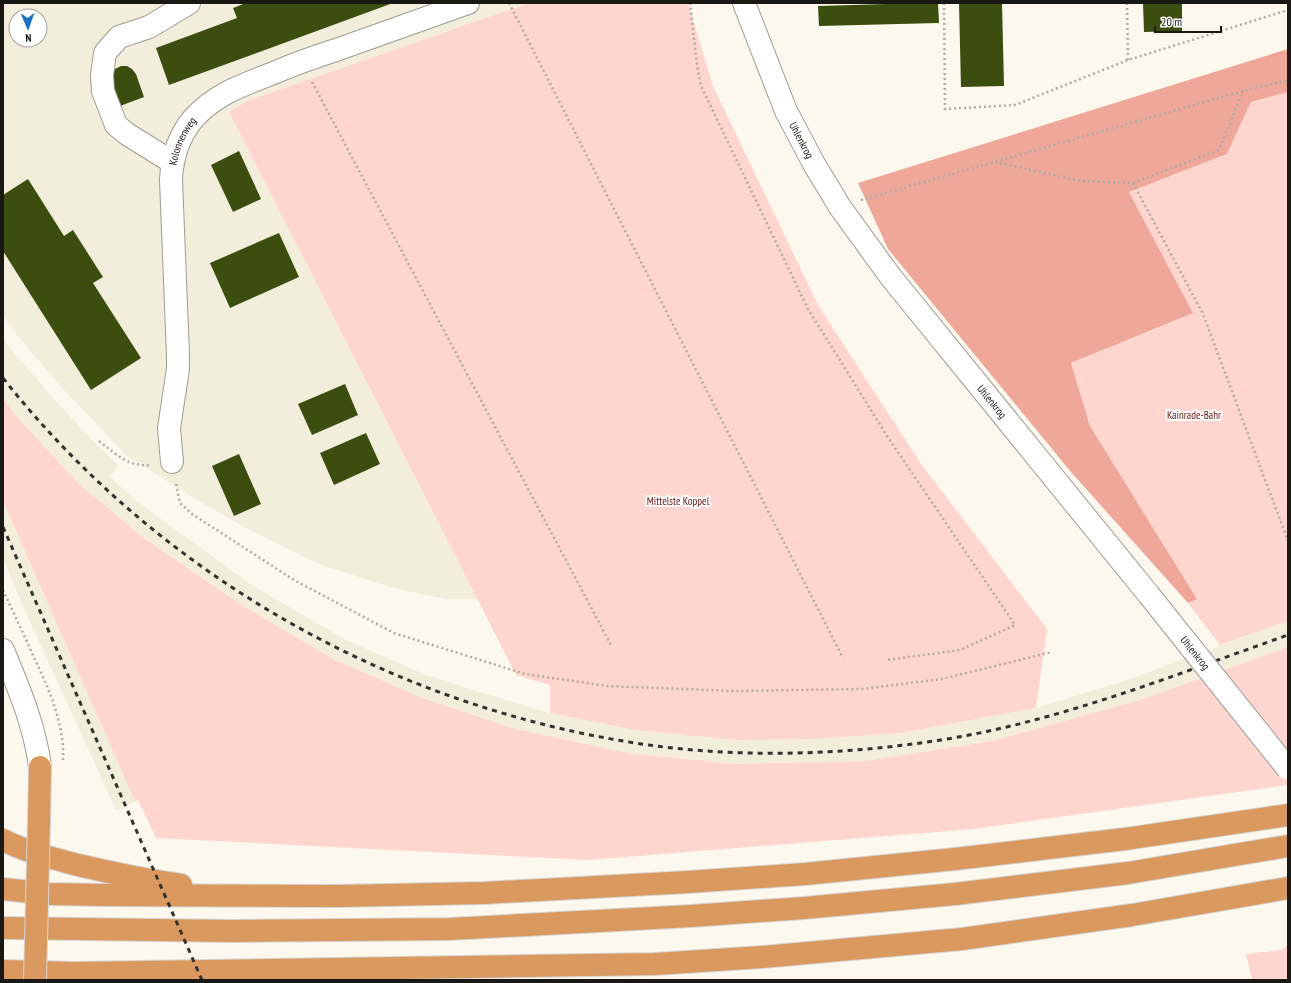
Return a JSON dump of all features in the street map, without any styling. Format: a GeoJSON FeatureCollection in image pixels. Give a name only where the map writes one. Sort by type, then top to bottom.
{"type":"FeatureCollection","features":[{"type":"Feature","properties":{"kind":"highway"},"geometry":{"type":"LineString","coordinates":[[36,980],[40,767]]}},
{"type":"Feature","properties":{"kind":"highway"},"geometry":{"type":"LineString","coordinates":[[3,890],[49,894],[253,896],[484,893],[805,874],[963,858],[1125,839],[1288,815]]}},
{"type":"Feature","properties":{"kind":"highway"},"geometry":{"type":"LineString","coordinates":[[3,840],[39,855],[109,872],[149,880],[253,896]]}},
{"type":"Feature","properties":{"kind":"highway"},"geometry":{"type":"LineString","coordinates":[[3,928],[232,931],[450,929],[691,916],[804,908],[962,893],[1128,873],[1288,846]]}},
{"type":"Feature","properties":{"kind":"highway"},"geometry":{"type":"LineString","coordinates":[[3,971],[74,973],[655,964],[747,958],[962,939],[1132,916],[1288,888]]}},
{"type":"Feature","properties":{"kind":"highway"},"geometry":{"type":"LineString","coordinates":[[519,980],[594,966]]}},
{"type":"Feature","properties":{"kind":"street"},"geometry":{"type":"LineString","coordinates":[[172,162],[116,126],[103,91],[102,75],[105,53],[118,37],[149,27],[189,3]]}},
{"type":"Feature","properties":{"kind":"street","name":"Kolonnenweg"},"geometry":{"type":"LineString","coordinates":[[172,462],[170,428],[178,369],[178,355],[170,180],[172,162],[182,135],[205,107],[232,89],[301,62],[468,3]]}},
{"type":"Feature","properties":{"kind":"street","name":"Uhlenkrog"},"geometry":{"type":"LineString","coordinates":[[744,3],[786,111],[814,164],[840,207],[868,246],[938,336],[1288,769]]}},
{"type":"Feature","properties":{"kind":"street"},"geometry":{"type":"LineString","coordinates":[[3,650],[28,713],[34,734],[40,767]]}},
{"type":"Feature","properties":{"kind":"path"},"geometry":{"type":"LineString","coordinates":[[509,3],[843,658]]}},
{"type":"Feature","properties":{"kind":"path"},"geometry":{"type":"LineString","coordinates":[[690,3],[697,65],[701,86],[808,309],[887,436],[1015,625],[960,650],[886,660]]}},
{"type":"Feature","properties":{"kind":"path"},"geometry":{"type":"LineString","coordinates":[[944,3],[945,110],[1015,105],[1128,60],[1288,10]]}},
{"type":"Feature","properties":{"kind":"path"},"geometry":{"type":"LineString","coordinates":[[1127,3],[1128,60]]}},
{"type":"Feature","properties":{"kind":"path"},"geometry":{"type":"LineString","coordinates":[[301,62],[612,647]]}},
{"type":"Feature","properties":{"kind":"path"},"geometry":{"type":"LineString","coordinates":[[840,207],[1244,91],[1288,80]]}},
{"type":"Feature","properties":{"kind":"path"},"geometry":{"type":"LineString","coordinates":[[994,162],[1082,181],[1133,183],[1219,150],[1244,91]]}},
{"type":"Feature","properties":{"kind":"path"},"geometry":{"type":"LineString","coordinates":[[1133,183],[1203,314],[1288,541]]}},
{"type":"Feature","properties":{"kind":"path"},"geometry":{"type":"LineString","coordinates":[[99,441],[123,459],[141,466],[172,462],[180,503],[192,514],[294,580],[394,633],[525,674],[606,686],[736,691],[862,689],[942,679],[1052,652]]}},
{"type":"Feature","properties":{"kind":"shaded area"},"geometry":{"type":"Polygon","coordinates":[[[3,3],[529,3],[247,101],[229,112],[477,599],[446,599],[393,588],[319,564],[248,529],[197,500],[126,455],[65,391],[16,334],[3,315],[3,3]]]}},
{"type":"Feature","properties":{"kind":"shaded area"},"geometry":{"type":"Polygon","coordinates":[[[1288,49],[1288,92],[1251,102],[1227,154],[1129,192],[1193,313],[1071,363],[1090,426],[1197,599],[1188,603],[1071,472],[888,249],[858,183],[1288,49]]]}},
{"type":"Feature","properties":{"kind":"shaded area"},"geometry":{"type":"Polygon","coordinates":[[[3,340],[54,399],[95,443],[119,465],[110,477],[139,503],[253,586],[346,640],[424,674],[550,713],[635,730],[737,740],[811,739],[901,733],[1036,708],[1127,680],[1288,621],[1288,647],[1140,700],[992,741],[866,761],[735,764],[627,753],[512,728],[420,697],[333,659],[240,604],[144,538],[79,484],[18,418],[3,399],[3,340]]]}},
{"type":"Feature","properties":{"kind":"shaded area"},"geometry":{"type":"Polygon","coordinates":[[[3,501],[136,801],[116,810],[26,613],[3,558],[3,501]]]}},
{"type":"Feature","properties":{"kind":"green space","name":"Mittelste Koppel"},"geometry":{"type":"Polygon","coordinates":[[[529,3],[688,3],[713,86],[818,305],[921,464],[1047,629],[1036,708],[901,733],[811,739],[737,740],[635,730],[550,713],[550,685],[516,675],[229,112],[247,101],[529,3]]]}},
{"type":"Feature","properties":{"kind":"green space","name":"Kainrade-Bahr"},"geometry":{"type":"Polygon","coordinates":[[[1288,92],[1288,621],[1220,645],[1188,603],[1197,599],[1090,426],[1071,363],[1193,313],[1129,192],[1227,154],[1251,102],[1288,92]]]}},
{"type":"Feature","properties":{"kind":"green space"},"geometry":{"type":"Polygon","coordinates":[[[3,399],[18,418],[79,484],[144,538],[240,604],[333,659],[420,697],[512,728],[627,753],[735,764],[866,761],[992,741],[1140,700],[1288,647],[1288,785],[974,829],[588,860],[156,838],[138,800],[135,801],[3,501],[3,399]]]}},
{"type":"Feature","properties":{"kind":"green space"},"geometry":{"type":"Polygon","coordinates":[[[1288,945],[1288,980],[1252,980],[1246,954],[1282,950],[1288,945]]]}},
{"type":"Feature","properties":{"kind":"building"},"geometry":{"type":"Polygon","coordinates":[[[246,3],[393,3],[169,85],[156,48],[237,18],[233,8],[246,3]]]}},
{"type":"Feature","properties":{"kind":"building"},"geometry":{"type":"Polygon","coordinates":[[[938,3],[939,23],[819,26],[818,6],[938,3]]]}},
{"type":"Feature","properties":{"kind":"building"},"geometry":{"type":"Polygon","coordinates":[[[959,3],[1002,3],[1004,86],[961,87],[959,3]]]}},
{"type":"Feature","properties":{"kind":"building"},"geometry":{"type":"Polygon","coordinates":[[[1143,3],[1182,3],[1182,31],[1144,32],[1143,3]]]}},
{"type":"Feature","properties":{"kind":"building"},"geometry":{"type":"Polygon","coordinates":[[[121,66],[127,66],[136,74],[144,97],[120,106],[111,82],[112,74],[115,69],[121,66]]]}},
{"type":"Feature","properties":{"kind":"building"},"geometry":{"type":"Polygon","coordinates":[[[239,151],[261,199],[233,212],[211,165],[239,151]]]}},
{"type":"Feature","properties":{"kind":"building"},"geometry":{"type":"Polygon","coordinates":[[[28,179],[64,236],[73,230],[103,277],[93,283],[141,358],[91,390],[3,251],[3,195],[28,179]]]}},
{"type":"Feature","properties":{"kind":"building"},"geometry":{"type":"Polygon","coordinates":[[[279,233],[299,277],[230,308],[210,263],[279,233]]]}},
{"type":"Feature","properties":{"kind":"building"},"geometry":{"type":"Polygon","coordinates":[[[345,384],[358,415],[312,435],[298,404],[345,384]]]}},
{"type":"Feature","properties":{"kind":"building"},"geometry":{"type":"Polygon","coordinates":[[[366,433],[380,464],[334,485],[320,453],[366,433]]]}},
{"type":"Feature","properties":{"kind":"building"},"geometry":{"type":"Polygon","coordinates":[[[239,454],[261,504],[234,516],[212,466],[239,454]]]}},
{"type":"Feature","properties":{"kind":"railway"},"geometry":{"type":"LineString","coordinates":[[3,378],[67,451],[138,517],[215,576],[298,627],[384,670],[475,705],[568,730],[664,747],[733,753],[802,753],[872,749],[906,745],[986,732],[1073,709],[1160,681],[1288,635]]}},
{"type":"Feature","properties":{"kind":"railway"},"geometry":{"type":"LineString","coordinates":[[3,527],[202,980]]}}]}
